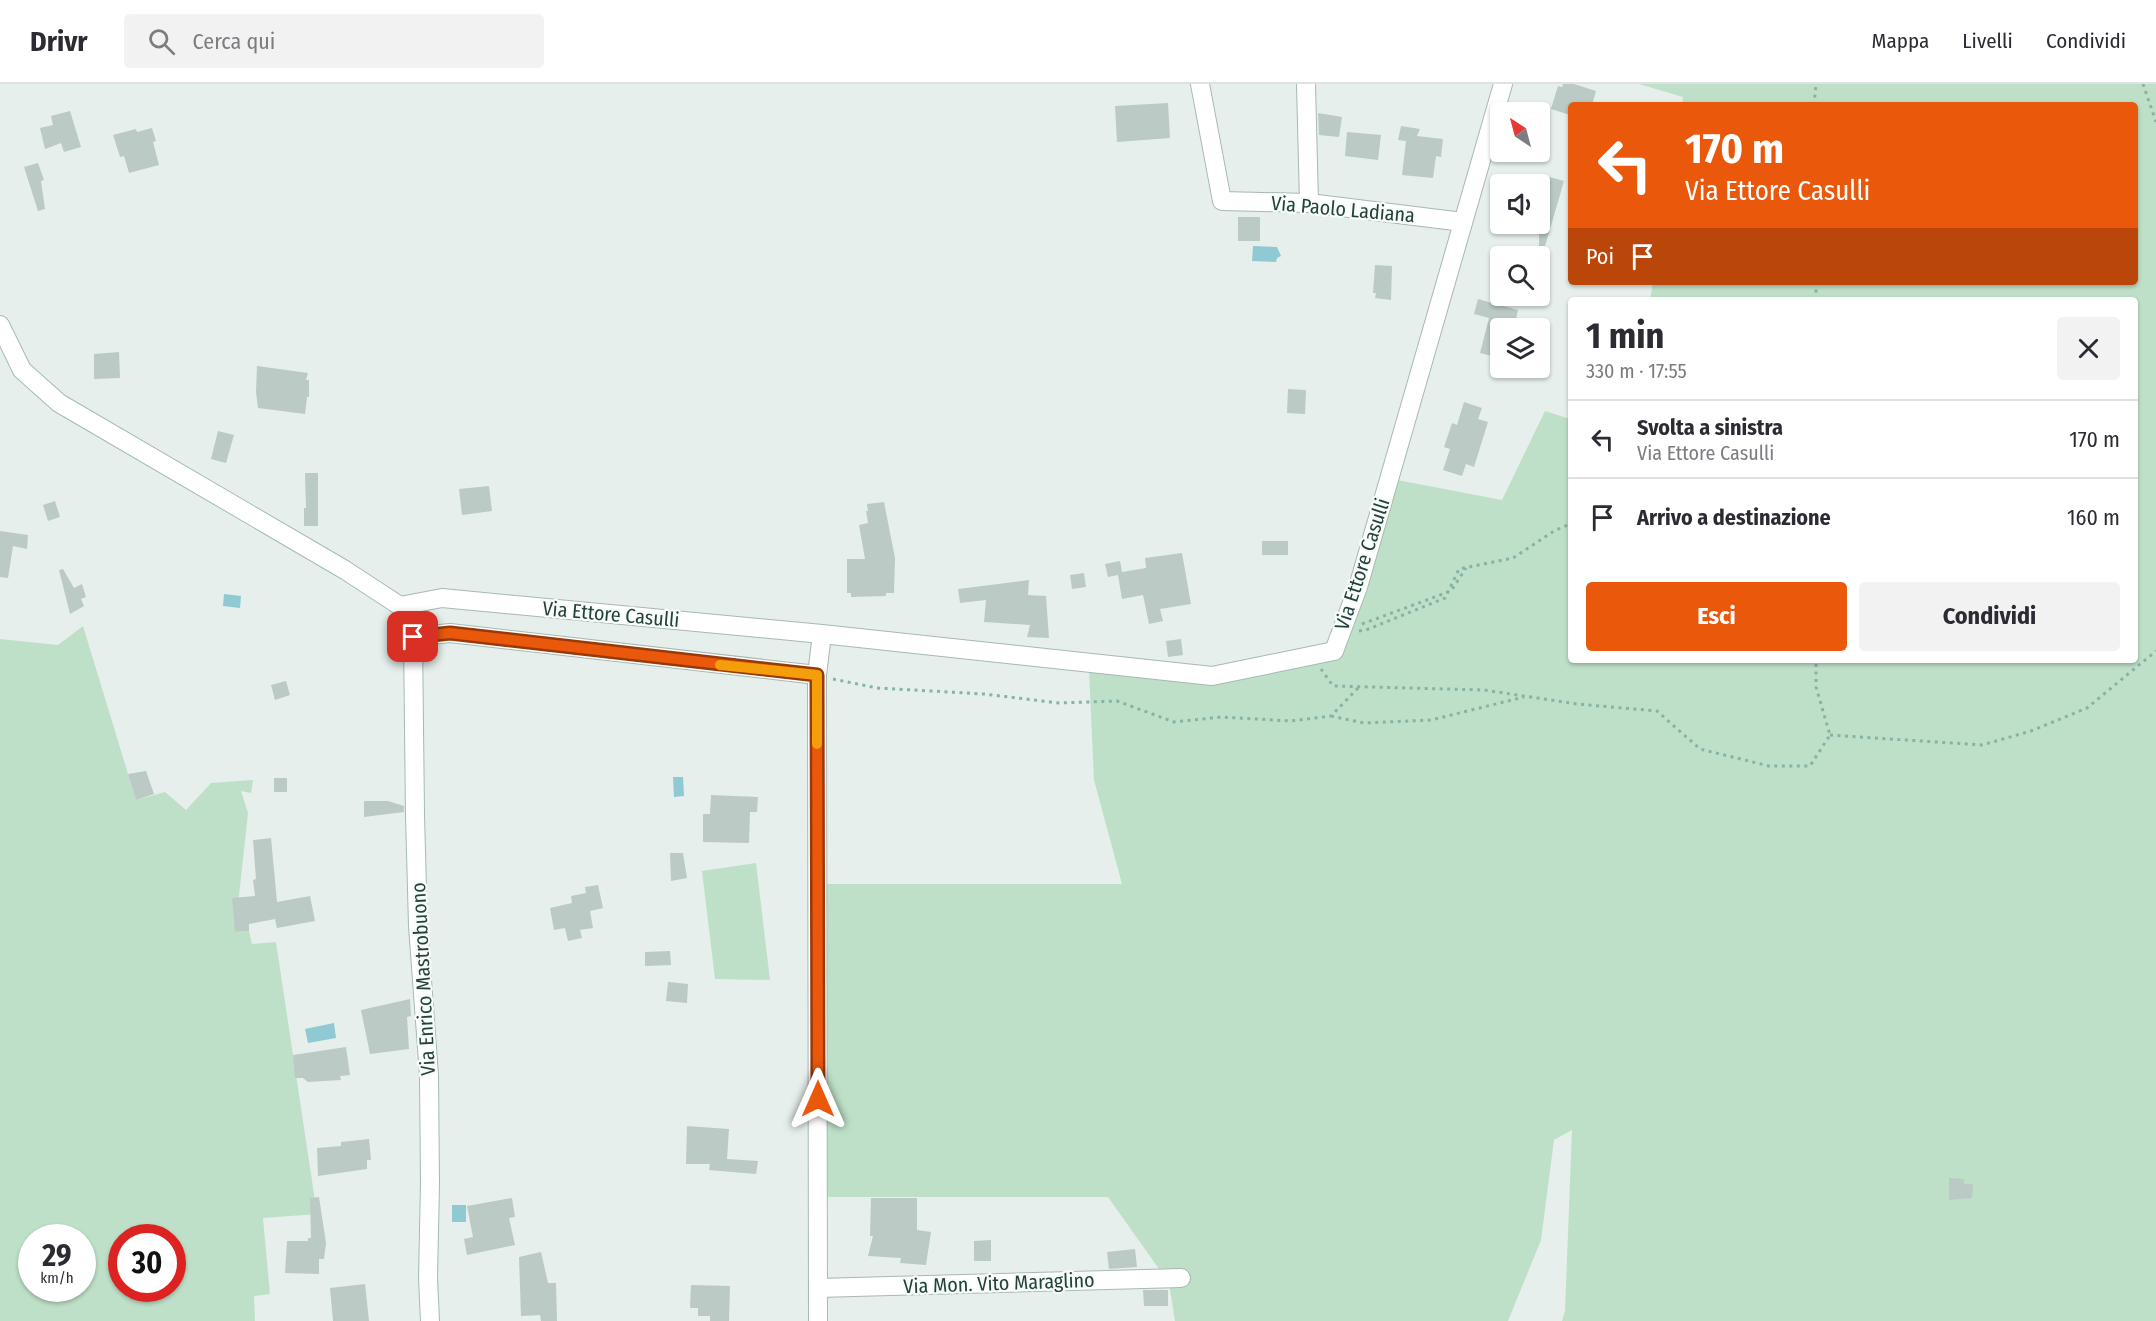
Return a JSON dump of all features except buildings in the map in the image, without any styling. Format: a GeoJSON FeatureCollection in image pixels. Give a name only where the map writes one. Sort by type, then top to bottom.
{"type":"FeatureCollection","features":[{"type":"Feature","properties":{"kind":"street","name":"Via Paolo Ladiana"},"geometry":{"type":"LineString","coordinates":[[1200,84],[1222,201],[1310,203],[1463,222]]}},
{"type":"Feature","properties":{"kind":"street"},"geometry":{"type":"LineString","coordinates":[[1306,84],[1310,203]]}},
{"type":"Feature","properties":{"kind":"street","name":"Via Ettore Casulli"},"geometry":{"type":"LineString","coordinates":[[400,606],[442,598],[822,634],[1212,676],[1334,651],[1358,587],[1503,84]]}},
{"type":"Feature","properties":{"kind":"street"},"geometry":{"type":"LineString","coordinates":[[0,325],[22,370],[59,403],[345,570],[400,606],[413,637]]}},
{"type":"Feature","properties":{"kind":"street","name":"Via Ettore Casulli"},"geometry":{"type":"LineString","coordinates":[[413,637],[450,633],[817,675]]}},
{"type":"Feature","properties":{"kind":"street"},"geometry":{"type":"LineString","coordinates":[[818,1321],[817,675],[822,634]]}},
{"type":"Feature","properties":{"kind":"street","name":"Via Enrico Mastrobuono"},"geometry":{"type":"LineString","coordinates":[[413,637],[418,915],[429,1075],[428,1278],[430,1321]]}},
{"type":"Feature","properties":{"kind":"street","name":"Via Mon. Vito Maraglino"},"geometry":{"type":"LineString","coordinates":[[818,1288],[1181,1278]]}},
{"type":"Feature","properties":{"kind":"path"},"geometry":{"type":"LineString","coordinates":[[1814,102],[1816,84]]}},
{"type":"Feature","properties":{"kind":"path"},"geometry":{"type":"LineString","coordinates":[[2143,84],[2156,122]]}},
{"type":"Feature","properties":{"kind":"path"},"geometry":{"type":"LineString","coordinates":[[1341,632],[1366,630],[1445,598],[1459,569],[1513,558],[1554,531],[1568,525]]}},
{"type":"Feature","properties":{"kind":"path"},"geometry":{"type":"LineString","coordinates":[[1341,632],[1451,591],[1467,567],[1508,558],[1568,525]]}},
{"type":"Feature","properties":{"kind":"path"},"geometry":{"type":"LineString","coordinates":[[1830,735],[1982,745],[2031,731],[2087,708],[2156,651]]}},
{"type":"Feature","properties":{"kind":"path"},"geometry":{"type":"LineString","coordinates":[[1312,655],[1333,686],[1484,690],[1577,705],[1657,711],[1700,749],[1769,766],[1810,766],[1830,735],[1816,687],[1816,663]]}},
{"type":"Feature","properties":{"kind":"path"},"geometry":{"type":"LineString","coordinates":[[817,675],[877,688],[984,693],[1059,703],[1117,701],[1174,722],[1221,717],[1291,722],[1331,716],[1364,723],[1431,720],[1526,697]]}},
{"type":"Feature","properties":{"kind":"path"},"geometry":{"type":"LineString","coordinates":[[1331,716],[1359,687]]}},
{"type":"Feature","properties":{"kind":"green space"},"geometry":{"type":"Polygon","coordinates":[[[1639,84],[2156,84],[2156,1321],[1562,1321],[1565,1311],[1572,1130],[1554,1140],[1541,1240],[1508,1321],[1175,1321],[1169,1283],[1108,1197],[827,1197],[824,884],[1122,884],[1094,780],[1089,670],[1214,679],[1332,653],[1392,479],[1502,500],[1545,411],[1568,418],[1568,663],[2138,663],[2138,297],[1650,297],[1652,285],[2138,285],[2138,102],[1682,102],[1683,97],[1639,84]]]}},
{"type":"Feature","properties":{"kind":"green space"},"geometry":{"type":"Polygon","coordinates":[[[83,626],[136,800],[165,792],[186,810],[211,783],[253,780],[251,793],[241,791],[248,813],[235,932],[249,931],[252,944],[276,942],[317,1214],[263,1218],[270,1294],[254,1296],[255,1321],[0,1321],[0,639],[58,645],[83,626]]]}},
{"type":"Feature","properties":{"kind":"green space"},"geometry":{"type":"Polygon","coordinates":[[[756,863],[770,980],[715,979],[702,871],[756,863]]]}},
{"type":"Feature","properties":{"kind":"water"},"geometry":{"type":"Polygon","coordinates":[[[1253,246],[1277,247],[1281,256],[1276,262],[1252,261],[1253,246]]]}},
{"type":"Feature","properties":{"kind":"water"},"geometry":{"type":"Polygon","coordinates":[[[224,594],[241,596],[240,608],[223,606],[224,594]]]}},
{"type":"Feature","properties":{"kind":"water"},"geometry":{"type":"Polygon","coordinates":[[[673,777],[683,777],[684,796],[674,797],[673,777]]]}},
{"type":"Feature","properties":{"kind":"water"},"geometry":{"type":"Polygon","coordinates":[[[334,1023],[336,1038],[308,1043],[305,1029],[334,1023]]]}},
{"type":"Feature","properties":{"kind":"water"},"geometry":{"type":"Polygon","coordinates":[[[452,1205],[466,1205],[466,1222],[452,1222],[452,1205]]]}},
{"type":"Feature","properties":{"kind":"slow traffic"},"geometry":{"type":"LineString","coordinates":[[720,665],[817,675],[817,744]]}},
{"type":"Feature","properties":{"kind":"route"},"geometry":{"type":"LineString","coordinates":[[413,637],[450,633],[616,654],[817,675],[818,1099]]}}]}
